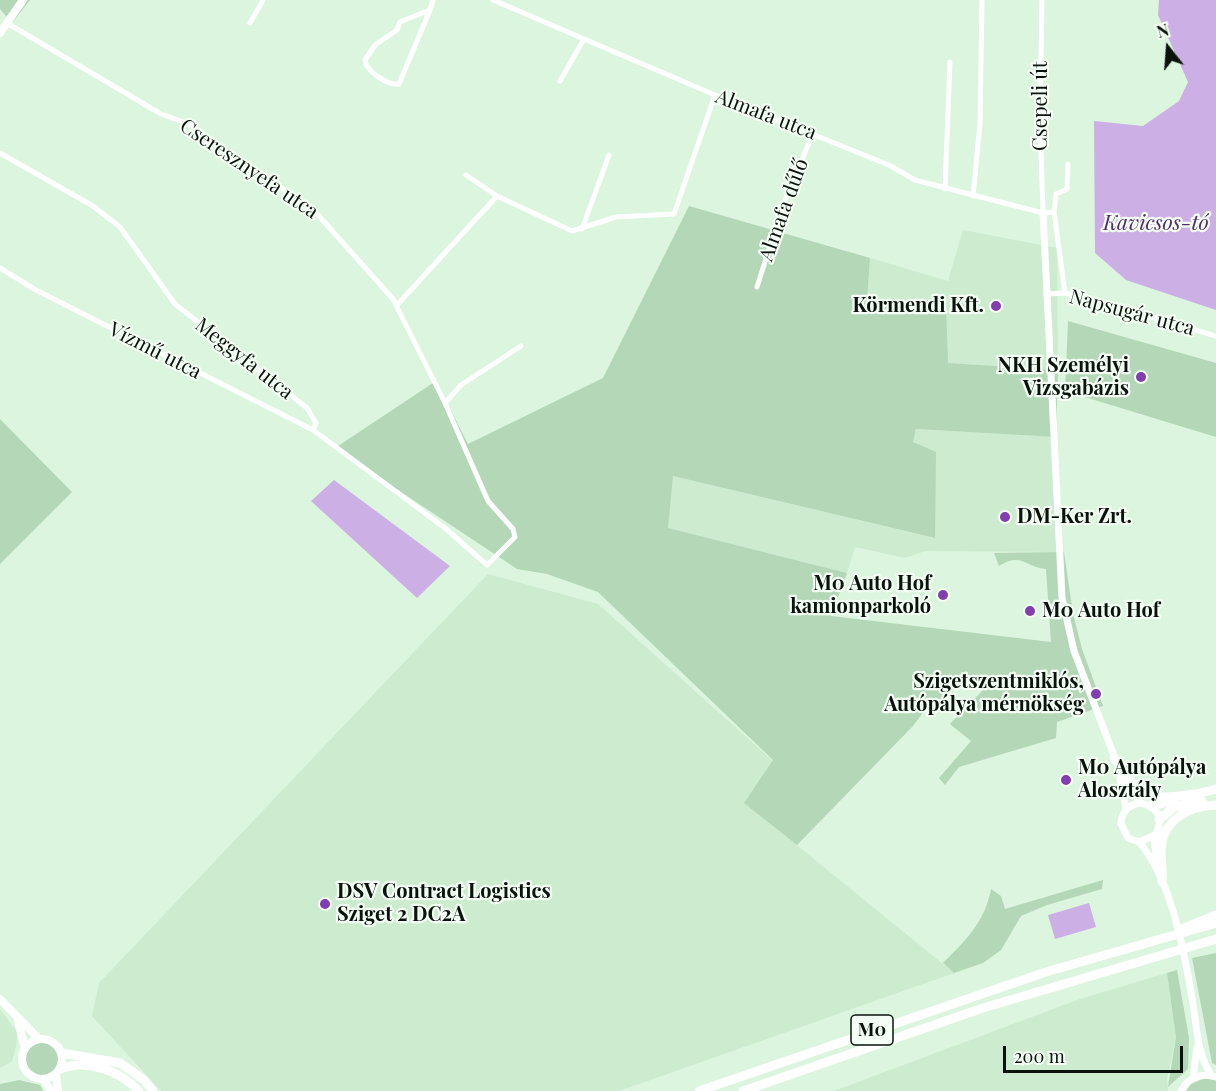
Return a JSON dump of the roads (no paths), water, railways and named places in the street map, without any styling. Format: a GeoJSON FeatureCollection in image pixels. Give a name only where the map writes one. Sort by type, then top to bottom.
{"type":"FeatureCollection","features":[{"type":"Feature","properties":{"kind":"highway"},"geometry":{"type":"LineString","coordinates":[[1114,758],[1137,788],[1151,797],[1195,794]]}},
{"type":"Feature","properties":{"kind":"highway"},"geometry":{"type":"LineString","coordinates":[[1145,805],[1216,789]]}},
{"type":"Feature","properties":{"kind":"highway"},"geometry":{"type":"LineString","coordinates":[[1159,820],[1174,807],[1188,803],[1204,801],[1216,805]]}},
{"type":"Feature","properties":{"kind":"highway"},"geometry":{"type":"LineString","coordinates":[[1162,882],[1162,844],[1170,824],[1190,810],[1216,805]]}},
{"type":"Feature","properties":{"kind":"highway"},"geometry":{"type":"LineString","coordinates":[[1171,935],[1192,923],[1216,915]]}},
{"type":"Feature","properties":{"kind":"highway","name":"M0"},"geometry":{"type":"LineString","coordinates":[[699,1091],[955,1001],[1216,923]]}},
{"type":"Feature","properties":{"kind":"highway","name":"M0"},"geometry":{"type":"LineString","coordinates":[[743,1091],[984,1008],[1216,939]]}},
{"type":"Feature","properties":{"kind":"highway"},"geometry":{"type":"LineString","coordinates":[[1158,955],[1216,946]]}},
{"type":"Feature","properties":{"kind":"highway"},"geometry":{"type":"LineString","coordinates":[[62,1053],[120,1063],[144,1080],[153,1091]]}},
{"type":"Feature","properties":{"kind":"highway"},"geometry":{"type":"LineString","coordinates":[[58,1071],[76,1065],[109,1070],[125,1079],[139,1091]]}},
{"type":"Feature","properties":{"kind":"main road"},"geometry":{"type":"LineString","coordinates":[[0,33],[23,0]]}},
{"type":"Feature","properties":{"kind":"main road"},"geometry":{"type":"LineString","coordinates":[[0,999],[39,1039],[52,1042],[62,1053],[58,1071],[58,1091]]}},
{"type":"Feature","properties":{"kind":"main road"},"geometry":{"type":"LineString","coordinates":[[18,1019],[25,1048],[23,1067],[32,1077],[43,1079],[58,1071]]}},
{"type":"Feature","properties":{"kind":"main road"},"geometry":{"type":"LineString","coordinates":[[25,1048],[39,1039]]}},
{"type":"Feature","properties":{"kind":"main road"},"geometry":{"type":"LineString","coordinates":[[43,1079],[51,1091]]}},
{"type":"Feature","properties":{"kind":"street"},"geometry":{"type":"LineString","coordinates":[[250,23],[263,0]]}},
{"type":"Feature","properties":{"kind":"street"},"geometry":{"type":"LineString","coordinates":[[430,10],[400,22],[397,30],[375,45],[365,60],[369,69],[393,85],[399,84],[430,10],[433,0]]}},
{"type":"Feature","properties":{"kind":"street","name":"Almafa utca"},"geometry":{"type":"LineString","coordinates":[[493,0],[715,95],[889,165],[908,178],[1043,213],[1054,212]]}},
{"type":"Feature","properties":{"kind":"street"},"geometry":{"type":"LineString","coordinates":[[973,196],[980,124],[982,0]]}},
{"type":"Feature","properties":{"kind":"street","name":"Csepeli út"},"geometry":{"type":"LineString","coordinates":[[1042,0],[1040,121],[1043,213]]}},
{"type":"Feature","properties":{"kind":"street","name":"Cseresznyefa utca"},"geometry":{"type":"LineString","coordinates":[[7,23],[161,114],[194,127],[222,150],[311,207],[397,305],[445,403],[488,501],[516,534],[512,542],[487,565],[445,528],[313,430]]}},
{"type":"Feature","properties":{"kind":"street"},"geometry":{"type":"LineString","coordinates":[[560,81],[584,39]]}},
{"type":"Feature","properties":{"kind":"street"},"geometry":{"type":"LineString","coordinates":[[945,189],[950,62]]}},
{"type":"Feature","properties":{"kind":"street"},"geometry":{"type":"LineString","coordinates":[[466,176],[497,196],[572,231],[616,217],[674,214],[715,95]]}},
{"type":"Feature","properties":{"kind":"street","name":"Almafa dűlő"},"geometry":{"type":"LineString","coordinates":[[757,287],[782,208],[813,133]]}},
{"type":"Feature","properties":{"kind":"street","name":"Meggyfa utca"},"geometry":{"type":"LineString","coordinates":[[0,153],[93,206],[120,227],[175,304],[307,408],[316,423],[313,430]]}},
{"type":"Feature","properties":{"kind":"street"},"geometry":{"type":"LineString","coordinates":[[582,229],[609,155]]}},
{"type":"Feature","properties":{"kind":"street"},"geometry":{"type":"LineString","coordinates":[[1065,293],[1064,272],[1054,212],[1056,194],[1067,189],[1068,164]]}},
{"type":"Feature","properties":{"kind":"street"},"geometry":{"type":"LineString","coordinates":[[397,305],[497,196]]}},
{"type":"Feature","properties":{"kind":"street"},"geometry":{"type":"LineString","coordinates":[[1043,213],[1062,598],[1074,651],[1114,758],[1131,792],[1159,820],[1155,835],[1155,850],[1162,882]]}},
{"type":"Feature","properties":{"kind":"street","name":"Vízmű utca"},"geometry":{"type":"LineString","coordinates":[[0,268],[36,290],[313,430]]}},
{"type":"Feature","properties":{"kind":"street","name":"Napsugár utca"},"geometry":{"type":"LineString","coordinates":[[1047,294],[1065,293],[1216,336]]}},
{"type":"Feature","properties":{"kind":"street"},"geometry":{"type":"LineString","coordinates":[[445,403],[461,385],[521,346]]}},
{"type":"Feature","properties":{"kind":"street"},"geometry":{"type":"LineString","coordinates":[[1114,758],[1126,809],[1121,819],[1121,829],[1128,838],[1139,842],[1155,863],[1170,907],[1187,975],[1197,1040],[1202,1058],[1214,1076],[1193,1078]]}},
{"type":"Feature","properties":{"kind":"street"},"geometry":{"type":"LineString","coordinates":[[1126,809],[1145,805]]}},
{"type":"Feature","properties":{"kind":"street"},"geometry":{"type":"LineString","coordinates":[[1139,842],[1155,835]]}},
{"type":"Feature","properties":{"kind":"street"},"geometry":{"type":"LineString","coordinates":[[1181,1091],[1193,1078],[1197,1061],[1197,1040]]}},
{"type":"Feature","properties":{"kind":"water","name":"Kavicsos-tó"},"geometry":{"type":"Polygon","coordinates":[[[1159,0],[1216,0],[1216,310],[1126,280],[1095,253],[1094,121],[1143,126],[1179,101],[1188,82],[1158,15],[1159,0]]]}},
{"type":"Feature","properties":{"kind":"water"},"geometry":{"type":"Polygon","coordinates":[[[334,480],[450,566],[417,598],[311,501],[334,480]]]}},
{"type":"Feature","properties":{"kind":"water"},"geometry":{"type":"Polygon","coordinates":[[[1089,903],[1096,927],[1055,939],[1048,915],[1089,903]]]}},
{"type":"Feature","properties":{"kind":"place","name":"Körmendi Kft."},"geometry":{"type":"Point","coordinates":[996,306]}},
{"type":"Feature","properties":{"kind":"place","name":"NKH Személyi Vizsgabázis"},"geometry":{"type":"Point","coordinates":[1141,377]}},
{"type":"Feature","properties":{"kind":"place","name":"DM-Ker Zrt."},"geometry":{"type":"Point","coordinates":[1005,517]}},
{"type":"Feature","properties":{"kind":"place","name":"M0 Auto Hof kamionparkoló"},"geometry":{"type":"Point","coordinates":[943,595]}},
{"type":"Feature","properties":{"kind":"place","name":"M0 Auto Hof"},"geometry":{"type":"Point","coordinates":[1030,611]}},
{"type":"Feature","properties":{"kind":"place","name":"Szigetszentmiklós, Autópálya mérnökség"},"geometry":{"type":"Point","coordinates":[1096,694]}},
{"type":"Feature","properties":{"kind":"place","name":"M0 Autópálya Alosztály"},"geometry":{"type":"Point","coordinates":[1066,780]}},
{"type":"Feature","properties":{"kind":"place","name":"DSV Contract Logistics Sziget 2 DC2A"},"geometry":{"type":"Point","coordinates":[325,904]}}]}
